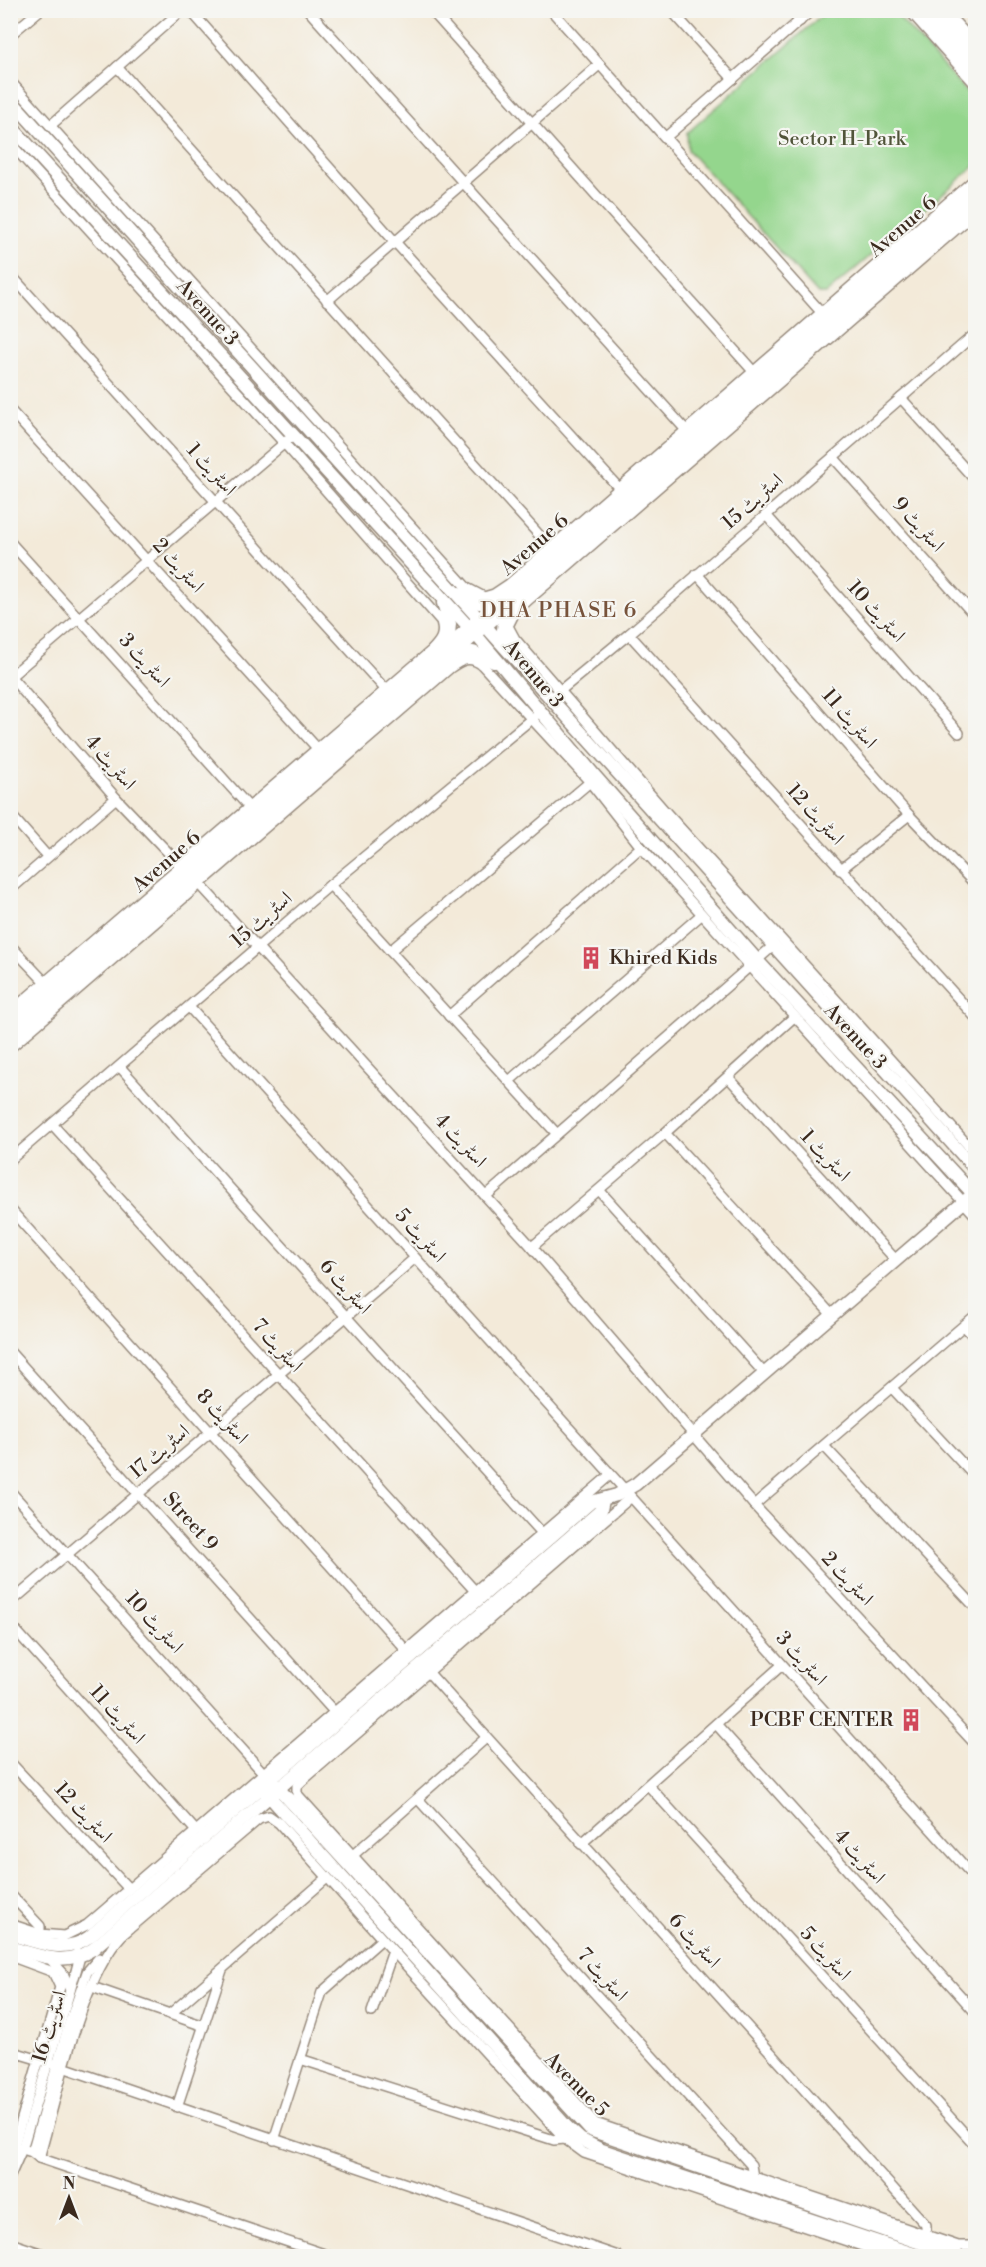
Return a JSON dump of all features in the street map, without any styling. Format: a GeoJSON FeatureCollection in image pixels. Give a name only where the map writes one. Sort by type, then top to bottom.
{"type":"FeatureCollection","features":[{"type":"Feature","properties":{"kind":"main road"},"geometry":{"type":"LineString","coordinates":[[920,10],[975,72]]}},
{"type":"Feature","properties":{"kind":"main road"},"geometry":{"type":"LineString","coordinates":[[933,10],[975,57]]}},
{"type":"Feature","properties":{"kind":"main road","name":"Avenue 3"},"geometry":{"type":"LineString","coordinates":[[10,99],[449,580],[500,666],[536,715],[752,962],[970,1198]]}},
{"type":"Feature","properties":{"kind":"main road","name":"Avenue 3"},"geometry":{"type":"LineString","coordinates":[[10,125],[288,440],[440,596],[556,693],[772,947],[975,1170]]}},
{"type":"Feature","properties":{"kind":"main road","name":"Avenue 6"},"geometry":{"type":"LineString","coordinates":[[10,1024],[190,874],[518,593],[973,192]]}},
{"type":"Feature","properties":{"kind":"main road"},"geometry":{"type":"LineString","coordinates":[[449,580],[479,603],[502,606],[503,630],[513,656]]}},
{"type":"Feature","properties":{"kind":"main road"},"geometry":{"type":"LineString","coordinates":[[440,596],[450,624],[452,649],[477,653],[500,666]]}},
{"type":"Feature","properties":{"kind":"main road","name":"Avenue 6"},"geometry":{"type":"LineString","coordinates":[[10,1036],[190,874]]}},
{"type":"Feature","properties":{"kind":"main road"},"geometry":{"type":"LineString","coordinates":[[10,1934],[54,1946],[81,1949],[337,1715],[591,1502],[627,1494],[895,1259],[970,1198]]}},
{"type":"Feature","properties":{"kind":"main road"},"geometry":{"type":"LineString","coordinates":[[10,1947],[50,1959],[108,1937],[275,1793],[299,1777],[439,1658],[601,1510],[603,1500]]}},
{"type":"Feature","properties":{"kind":"main road"},"geometry":{"type":"LineString","coordinates":[[265,1780],[275,1793]]}},
{"type":"Feature","properties":{"kind":"main road","name":"Avenue 5"},"geometry":{"type":"LineString","coordinates":[[275,1793],[299,1804],[578,2120],[590,2130],[947,2248],[959,2256]]}},
{"type":"Feature","properties":{"kind":"main road","name":"Avenue 5"},"geometry":{"type":"LineString","coordinates":[[275,1793],[580,2139],[602,2150],[920,2256]]}},
{"type":"Feature","properties":{"kind":"street"},"geometry":{"type":"LineString","coordinates":[[10,35],[40,10]]}},
{"type":"Feature","properties":{"kind":"street"},"geometry":{"type":"LineString","coordinates":[[51,125],[182,10]]}},
{"type":"Feature","properties":{"kind":"street"},"geometry":{"type":"LineString","coordinates":[[190,10],[395,242],[618,487]]}},
{"type":"Feature","properties":{"kind":"street"},"geometry":{"type":"LineString","coordinates":[[308,10],[462,184],[685,429]]}},
{"type":"Feature","properties":{"kind":"street"},"geometry":{"type":"LineString","coordinates":[[431,10],[753,371]]}},
{"type":"Feature","properties":{"kind":"street"},"geometry":{"type":"LineString","coordinates":[[551,10],[822,313]]}},
{"type":"Feature","properties":{"kind":"street"},"geometry":{"type":"LineString","coordinates":[[672,10],[733,78]]}},
{"type":"Feature","properties":{"kind":"street"},"geometry":{"type":"LineString","coordinates":[[791,10],[800,21]]}},
{"type":"Feature","properties":{"kind":"street"},"geometry":{"type":"LineString","coordinates":[[666,137],[812,10]]}},
{"type":"Feature","properties":{"kind":"street"},"geometry":{"type":"LineString","coordinates":[[909,10],[975,85]]}},
{"type":"Feature","properties":{"kind":"street"},"geometry":{"type":"LineString","coordinates":[[944,10],[975,45]]}},
{"type":"Feature","properties":{"kind":"street"},"geometry":{"type":"LineString","coordinates":[[327,301],[599,65]]}},
{"type":"Feature","properties":{"kind":"street"},"geometry":{"type":"LineString","coordinates":[[117,67],[550,547]]}},
{"type":"Feature","properties":{"kind":"street"},"geometry":{"type":"LineString","coordinates":[[10,81],[449,580],[478,596],[518,593],[975,212]]}},
{"type":"Feature","properties":{"kind":"street"},"geometry":{"type":"LineString","coordinates":[[10,143],[288,440],[441,621],[443,637],[440,660]]}},
{"type":"Feature","properties":{"kind":"street"},"geometry":{"type":"LineString","coordinates":[[10,159],[18,152]]}},
{"type":"Feature","properties":{"kind":"street"},"geometry":{"type":"LineString","coordinates":[[975,178],[973,192],[822,313],[550,547],[518,593],[509,621],[512,636],[556,693],[975,1154]]}},
{"type":"Feature","properties":{"kind":"street","name":"اسٹریٹ 1"},"geometry":{"type":"LineString","coordinates":[[10,274],[385,689]]}},
{"type":"Feature","properties":{"kind":"street","name":"اسٹریٹ 15"},"geometry":{"type":"LineString","coordinates":[[556,693],[629,634],[901,398],[973,339]]}},
{"type":"Feature","properties":{"kind":"street"},"geometry":{"type":"LineString","coordinates":[[901,398],[975,481]]}},
{"type":"Feature","properties":{"kind":"street","name":"اسٹریٹ 2"},"geometry":{"type":"LineString","coordinates":[[10,410],[148,559],[317,748]]}},
{"type":"Feature","properties":{"kind":"street"},"geometry":{"type":"LineString","coordinates":[[11,676],[288,440]]}},
{"type":"Feature","properties":{"kind":"street","name":"اسٹریٹ 9"},"geometry":{"type":"LineString","coordinates":[[833,457],[975,617]]}},
{"type":"Feature","properties":{"kind":"street","name":"اسٹریٹ 10"},"geometry":{"type":"LineString","coordinates":[[766,515],[959,733]]}},
{"type":"Feature","properties":{"kind":"street","name":"اسٹریٹ 3"},"geometry":{"type":"LineString","coordinates":[[10,542],[248,806]]}},
{"type":"Feature","properties":{"kind":"street","name":"اسٹریٹ 11"},"geometry":{"type":"LineString","coordinates":[[698,574],[909,815],[975,885]]}},
{"type":"Feature","properties":{"kind":"street","name":"اسٹریٹ 12"},"geometry":{"type":"LineString","coordinates":[[629,634],[975,1018]]}},
{"type":"Feature","properties":{"kind":"street"},"geometry":{"type":"LineString","coordinates":[[10,1048],[190,874],[248,806],[385,689],[440,660],[467,658],[478,661],[536,715],[641,847],[701,915],[752,962],[794,1017],[970,1198],[975,1216]]}},
{"type":"Feature","properties":{"kind":"street","name":"اسٹریٹ 4"},"geometry":{"type":"LineString","coordinates":[[11,676],[116,798],[190,874],[486,1196],[695,1434]]}},
{"type":"Feature","properties":{"kind":"street","name":"اسٹریٹ 15"},"geometry":{"type":"LineString","coordinates":[[10,1160],[330,885],[536,715]]}},
{"type":"Feature","properties":{"kind":"street"},"geometry":{"type":"LineString","coordinates":[[390,951],[590,783]]}},
{"type":"Feature","properties":{"kind":"street"},"geometry":{"type":"LineString","coordinates":[[10,890],[116,798]]}},
{"type":"Feature","properties":{"kind":"street"},"geometry":{"type":"LineString","coordinates":[[10,814],[47,856]]}},
{"type":"Feature","properties":{"kind":"street"},"geometry":{"type":"LineString","coordinates":[[840,870],[909,815]]}},
{"type":"Feature","properties":{"kind":"street"},"geometry":{"type":"LineString","coordinates":[[449,1016],[641,847]]}},
{"type":"Feature","properties":{"kind":"street"},"geometry":{"type":"LineString","coordinates":[[10,1012],[45,982],[190,874]]}},
{"type":"Feature","properties":{"kind":"street"},"geometry":{"type":"LineString","coordinates":[[330,885],[556,1134]]}},
{"type":"Feature","properties":{"kind":"street"},"geometry":{"type":"LineString","coordinates":[[509,1081],[701,915]]}},
{"type":"Feature","properties":{"kind":"street"},"geometry":{"type":"LineString","coordinates":[[10,945],[45,982]]}},
{"type":"Feature","properties":{"kind":"street"},"geometry":{"type":"LineString","coordinates":[[486,1196],[752,962],[772,947]]}},
{"type":"Feature","properties":{"kind":"street","name":"اسٹریٹ 5"},"geometry":{"type":"LineString","coordinates":[[189,1007],[627,1494]]}},
{"type":"Feature","properties":{"kind":"street"},"geometry":{"type":"LineString","coordinates":[[532,1247],[665,1133],[794,1017]]}},
{"type":"Feature","properties":{"kind":"street","name":"اسٹریٹ 6"},"geometry":{"type":"LineString","coordinates":[[120,1066],[542,1533]]}},
{"type":"Feature","properties":{"kind":"street","name":"اسٹریٹ 1"},"geometry":{"type":"LineString","coordinates":[[728,1077],[895,1259]]}},
{"type":"Feature","properties":{"kind":"street","name":"اسٹریٹ 7"},"geometry":{"type":"LineString","coordinates":[[52,1124],[475,1591]]}},
{"type":"Feature","properties":{"kind":"street"},"geometry":{"type":"LineString","coordinates":[[665,1133],[832,1315]]}},
{"type":"Feature","properties":{"kind":"street"},"geometry":{"type":"LineString","coordinates":[[599,1190],[764,1373]]}},
{"type":"Feature","properties":{"kind":"street","name":"اسٹریٹ 8"},"geometry":{"type":"LineString","coordinates":[[10,1209],[406,1650]]}},
{"type":"Feature","properties":{"kind":"street","name":"اسٹریٹ 17"},"geometry":{"type":"LineString","coordinates":[[10,1603],[415,1258]]}},
{"type":"Feature","properties":{"kind":"street"},"geometry":{"type":"LineString","coordinates":[[754,1505],[975,1315]]}},
{"type":"Feature","properties":{"kind":"street"},"geometry":{"type":"LineString","coordinates":[[964,1326],[975,1339]]}},
{"type":"Feature","properties":{"kind":"street","name":"Street 9"},"geometry":{"type":"LineString","coordinates":[[10,1352],[140,1493],[337,1715]]}},
{"type":"Feature","properties":{"kind":"street"},"geometry":{"type":"LineString","coordinates":[[892,1388],[975,1478]]}},
{"type":"Feature","properties":{"kind":"street","name":"اسٹریٹ 2"},"geometry":{"type":"LineString","coordinates":[[695,1434],[754,1505],[975,1745]]}},
{"type":"Feature","properties":{"kind":"street"},"geometry":{"type":"LineString","coordinates":[[824,1446],[975,1608]]}},
{"type":"Feature","properties":{"kind":"street"},"geometry":{"type":"LineString","coordinates":[[337,1715],[406,1650],[610,1475]]}},
{"type":"Feature","properties":{"kind":"street","name":"اسٹریٹ 10"},"geometry":{"type":"LineString","coordinates":[[10,1491],[68,1554],[265,1780]]}},
{"type":"Feature","properties":{"kind":"street"},"geometry":{"type":"LineString","coordinates":[[627,1494],[439,1658],[429,1673],[299,1777],[297,1789],[299,1804],[352,1856],[589,2118],[606,2128],[926,2235],[947,2248],[963,2247],[975,2243]]}},
{"type":"Feature","properties":{"kind":"street","name":"اسٹریٹ 3"},"geometry":{"type":"LineString","coordinates":[[627,1494],[975,1879]]}},
{"type":"Feature","properties":{"kind":"street","name":"اسٹریٹ 11"},"geometry":{"type":"LineString","coordinates":[[10,1624],[196,1831]]}},
{"type":"Feature","properties":{"kind":"street"},"geometry":{"type":"LineString","coordinates":[[581,1844],[782,1665]]}},
{"type":"Feature","properties":{"kind":"street","name":"اسٹریٹ 6"},"geometry":{"type":"LineString","coordinates":[[429,1673],[926,2225],[926,2235]]}},
{"type":"Feature","properties":{"kind":"street","name":"اسٹریٹ 4"},"geometry":{"type":"LineString","coordinates":[[716,1724],[975,2013]]}},
{"type":"Feature","properties":{"kind":"street"},"geometry":{"type":"LineString","coordinates":[[352,1856],[486,1738]]}},
{"type":"Feature","properties":{"kind":"street","name":"اسٹریٹ 12"},"geometry":{"type":"LineString","coordinates":[[10,1762],[129,1889]]}},
{"type":"Feature","properties":{"kind":"street"},"geometry":{"type":"LineString","coordinates":[[10,1924],[40,1934],[64,1936],[80,1930],[196,1831],[265,1780]]}},
{"type":"Feature","properties":{"kind":"street","name":"اسٹریٹ 5"},"geometry":{"type":"LineString","coordinates":[[648,1785],[975,2146]]}},
{"type":"Feature","properties":{"kind":"street","name":"اسٹریٹ 7"},"geometry":{"type":"LineString","coordinates":[[418,1799],[751,2165],[753,2177]]}},
{"type":"Feature","properties":{"kind":"street"},"geometry":{"type":"LineString","coordinates":[[87,1980],[122,1935],[259,1819],[268,1816],[275,1818],[565,2139],[584,2153],[892,2256]]}},
{"type":"Feature","properties":{"kind":"street"},"geometry":{"type":"LineString","coordinates":[[170,2014],[327,1878]]}},
{"type":"Feature","properties":{"kind":"street"},"geometry":{"type":"LineString","coordinates":[[10,1894],[40,1926],[40,1934]]}},
{"type":"Feature","properties":{"kind":"street"},"geometry":{"type":"LineString","coordinates":[[87,1980],[108,1937]]}},
{"type":"Feature","properties":{"kind":"street"},"geometry":{"type":"LineString","coordinates":[[274,2140],[322,1992],[382,1939]]}},
{"type":"Feature","properties":{"kind":"street"},"geometry":{"type":"LineString","coordinates":[[81,1949],[87,1980]]}},
{"type":"Feature","properties":{"kind":"street","name":"اسٹریٹ 16"},"geometry":{"type":"LineString","coordinates":[[36,2155],[53,2063],[81,1949]]}},
{"type":"Feature","properties":{"kind":"street"},"geometry":{"type":"LineString","coordinates":[[372,2012],[393,1951]]}},
{"type":"Feature","properties":{"kind":"street"},"geometry":{"type":"LineString","coordinates":[[10,1956],[46,1968],[53,1972],[59,1982],[53,2063],[16,2147],[10,2176]]}},
{"type":"Feature","properties":{"kind":"street","name":"اسٹریٹ 16"},"geometry":{"type":"LineString","coordinates":[[50,1959],[63,1973],[70,1990]]}},
{"type":"Feature","properties":{"kind":"street"},"geometry":{"type":"LineString","coordinates":[[177,2107],[223,1967]]}},
{"type":"Feature","properties":{"kind":"street"},"geometry":{"type":"LineString","coordinates":[[87,1980],[204,2026]]}},
{"type":"Feature","properties":{"kind":"street","name":"اسٹریٹ 16"},"geometry":{"type":"LineString","coordinates":[[53,2063],[87,1980]]}},
{"type":"Feature","properties":{"kind":"street"},"geometry":{"type":"LineString","coordinates":[[10,2051],[53,2063],[618,2256]]}},
{"type":"Feature","properties":{"kind":"street"},"geometry":{"type":"LineString","coordinates":[[300,2059],[554,2140],[565,2139]]}},
{"type":"Feature","properties":{"kind":"street"},"geometry":{"type":"LineString","coordinates":[[16,2147],[330,2256]]}},
{"type":"Feature","properties":{"kind":"street"},"geometry":{"type":"LineString","coordinates":[[10,2243],[49,2256]]}},
{"type":"Feature","properties":{"kind":"green space","name":"Sector H-Park"},"geometry":{"type":"Polygon","coordinates":[[[827,11],[893,11],[975,101],[976,165],[826,294],[818,294],[688,150],[687,133],[827,11]]]}},
{"type":"Feature","properties":{"kind":"place","name":"Khired Kids"},"geometry":{"type":"Point","coordinates":[591,958]}},
{"type":"Feature","properties":{"kind":"place","name":"PCBF CENTER"},"geometry":{"type":"Point","coordinates":[911,1720]}},
{"type":"Feature","properties":{"kind":"district","name":"DHA PHASE 6"},"geometry":{"type":"Point","coordinates":[559,611]}}]}
